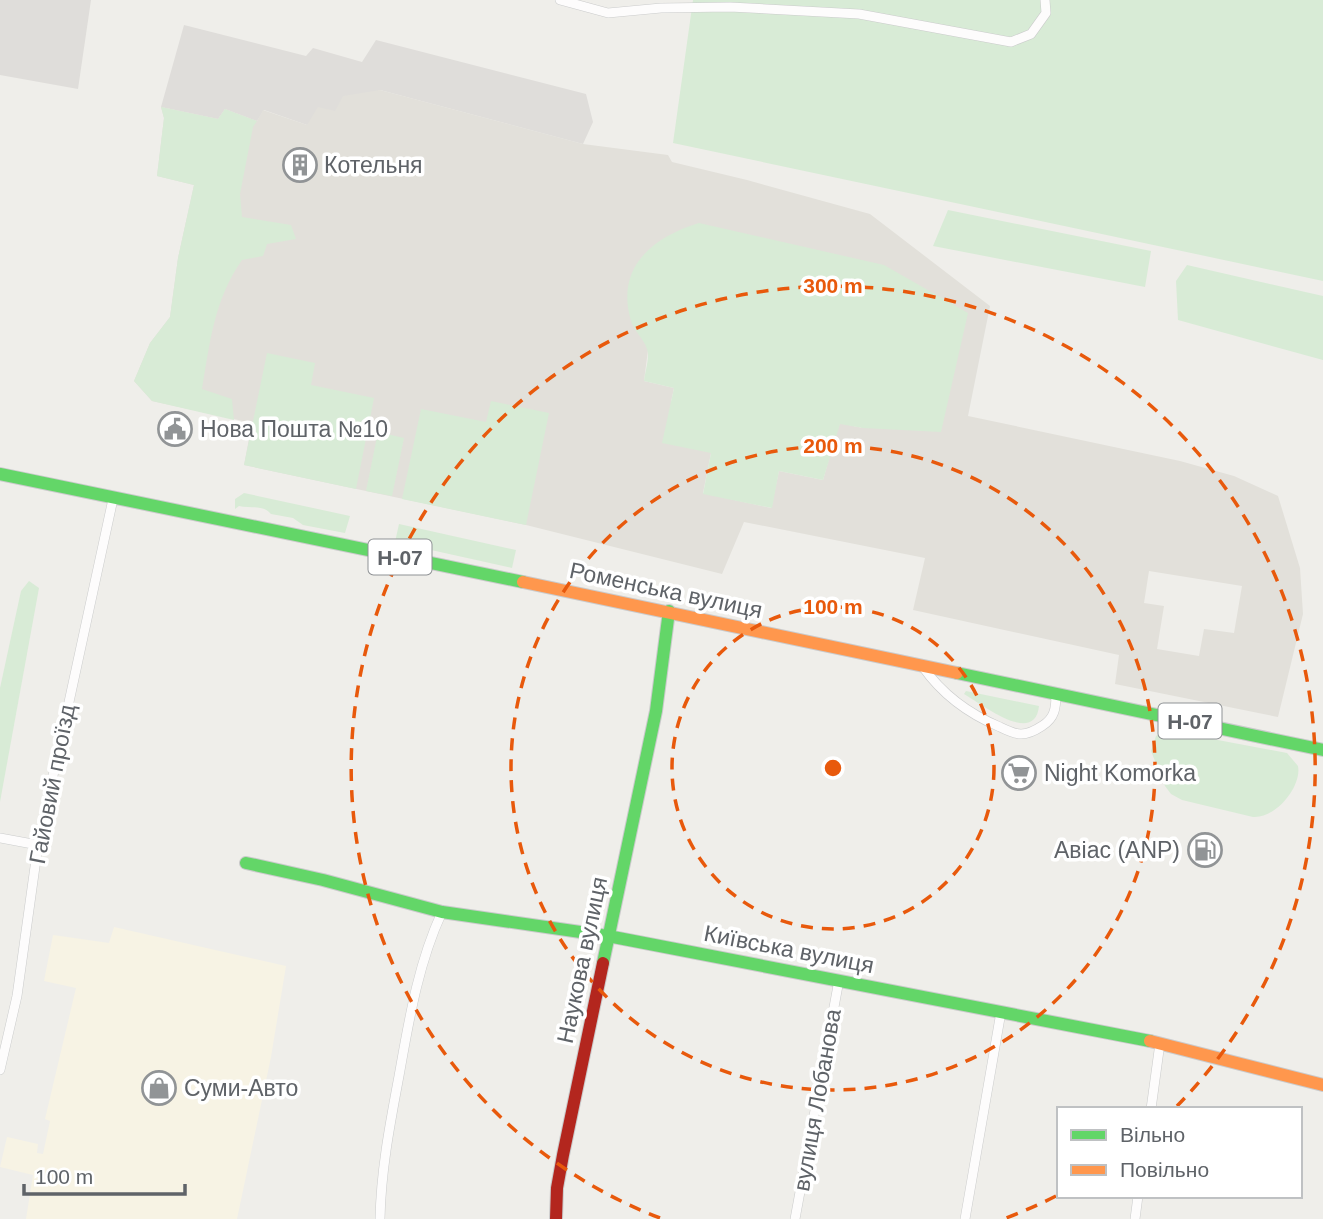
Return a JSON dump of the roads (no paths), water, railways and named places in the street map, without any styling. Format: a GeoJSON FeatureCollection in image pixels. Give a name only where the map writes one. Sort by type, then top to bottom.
{"type":"FeatureCollection","features":[{"type":"Feature","properties":{"kind":"street"},"geometry":{"type":"LineString","coordinates":[[560,0],[608,13],[660,8],[730,7],[859,14],[1011,42],[1031,34],[1046,13],[1045,0]]}},
{"type":"Feature","properties":{"kind":"street","name":"Роменська вулиця"},"geometry":{"type":"LineString","coordinates":[[0,474],[669,611],[1323,750]]}},
{"type":"Feature","properties":{"kind":"street","name":"Гайовий проїзд"},"geometry":{"type":"LineString","coordinates":[[0,1070],[17,996],[38,845],[113,499]]}},
{"type":"Feature","properties":{"kind":"street","name":"Наукова вулиця"},"geometry":{"type":"LineString","coordinates":[[556,1219],[557,1188],[656,711],[669,611]]}},
{"type":"Feature","properties":{"kind":"street"},"geometry":{"type":"LineString","coordinates":[[922,665],[934,682],[966,709],[985,721],[1021,734],[1036,730],[1056,712],[1056,693]]}},
{"type":"Feature","properties":{"kind":"street"},"geometry":{"type":"LineString","coordinates":[[0,838],[38,845]]}},
{"type":"Feature","properties":{"kind":"street","name":"Київська вулиця"},"geometry":{"type":"LineString","coordinates":[[246,863],[323,880],[442,912],[608,936],[1160,1043],[1323,1085]]}},
{"type":"Feature","properties":{"kind":"street"},"geometry":{"type":"LineString","coordinates":[[380,1219],[383,1165],[401,1060],[420,970],[442,912]]}},
{"type":"Feature","properties":{"kind":"street","name":"вулиця Лобанова"},"geometry":{"type":"LineString","coordinates":[[795,1219],[839,980]]}},
{"type":"Feature","properties":{"kind":"street"},"geometry":{"type":"LineString","coordinates":[[965,1219],[1001,1012]]}},
{"type":"Feature","properties":{"kind":"street"},"geometry":{"type":"LineString","coordinates":[[1151,1107],[1160,1043]]}},
{"type":"Feature","properties":{"kind":"street"},"geometry":{"type":"LineString","coordinates":[[1135,1219],[1138,1198]]}},
{"type":"Feature","properties":{"kind":"place","name":"Котельня"},"geometry":{"type":"Point","coordinates":[300,165]}},
{"type":"Feature","properties":{"kind":"place","name":"Нова Пошта №10"},"geometry":{"type":"Point","coordinates":[175,429]}},
{"type":"Feature","properties":{"kind":"place","name":"Night Komorka"},"geometry":{"type":"Point","coordinates":[1019,773]}},
{"type":"Feature","properties":{"kind":"place","name":"Авіас (ANP)"},"geometry":{"type":"Point","coordinates":[1205,850]}},
{"type":"Feature","properties":{"kind":"place","name":"Суми-Авто"},"geometry":{"type":"Point","coordinates":[159,1088]}}]}
